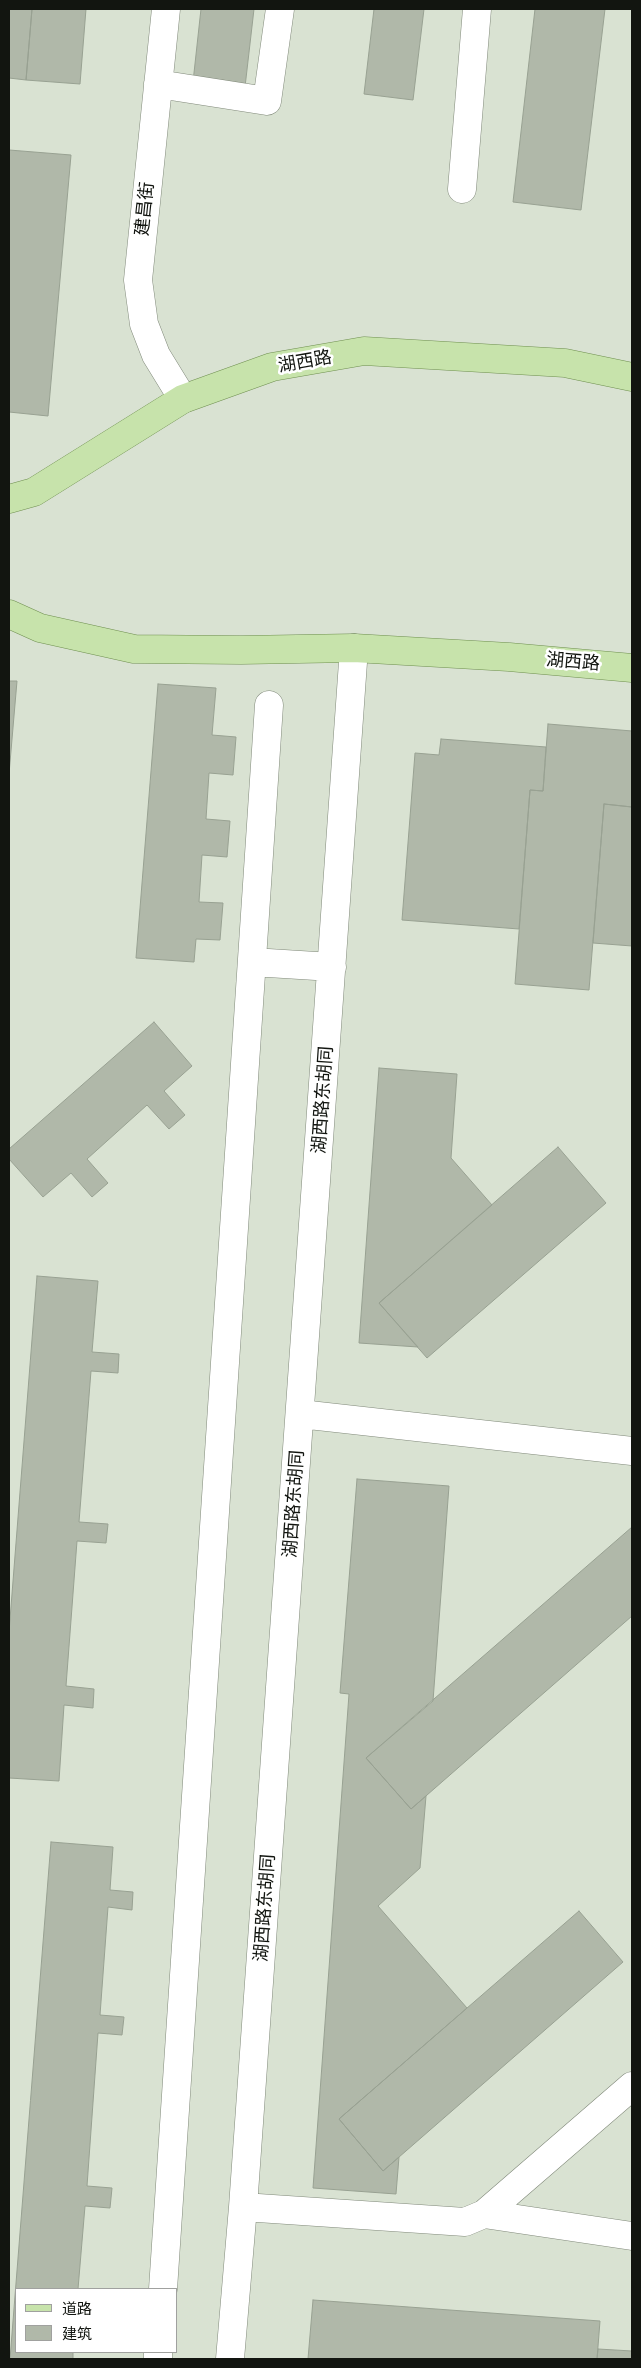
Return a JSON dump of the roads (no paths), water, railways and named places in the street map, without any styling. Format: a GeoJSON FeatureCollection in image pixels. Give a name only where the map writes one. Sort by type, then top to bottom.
{"type":"FeatureCollection","features":[{"type":"Feature","properties":{"kind":"main road","name":"湖西路"},"geometry":{"type":"LineString","coordinates":[[9,499],[34,492],[183,400],[272,367],[364,352],[565,363],[632,377]]}},
{"type":"Feature","properties":{"kind":"main road","name":"湖西路"},"geometry":{"type":"LineString","coordinates":[[9,614],[40,628],[134,649],[354,648],[508,657],[632,668]]}},
{"type":"Feature","properties":{"kind":"street","name":"建昌街"},"geometry":{"type":"LineString","coordinates":[[166,9],[138,280],[144,324],[156,355],[183,400]]}},
{"type":"Feature","properties":{"kind":"street"},"geometry":{"type":"LineString","coordinates":[[158,84],[267,101],[280,9]]}},
{"type":"Feature","properties":{"kind":"street"},"geometry":{"type":"LineString","coordinates":[[462,189],[477,9]]}},
{"type":"Feature","properties":{"kind":"street","name":"湖西路东胡同"},"geometry":{"type":"LineString","coordinates":[[230,2359],[243,2207],[354,648]]}},
{"type":"Feature","properties":{"kind":"street"},"geometry":{"type":"LineString","coordinates":[[163,2288],[269,705]]}},
{"type":"Feature","properties":{"kind":"street"},"geometry":{"type":"LineString","coordinates":[[252,962],[332,967]]}},
{"type":"Feature","properties":{"kind":"street"},"geometry":{"type":"LineString","coordinates":[[300,1414],[632,1451]]}},
{"type":"Feature","properties":{"kind":"street"},"geometry":{"type":"LineString","coordinates":[[243,2207],[465,2222],[484,2214],[632,2086]]}},
{"type":"Feature","properties":{"kind":"street"},"geometry":{"type":"LineString","coordinates":[[484,2214],[632,2236]]}}]}
